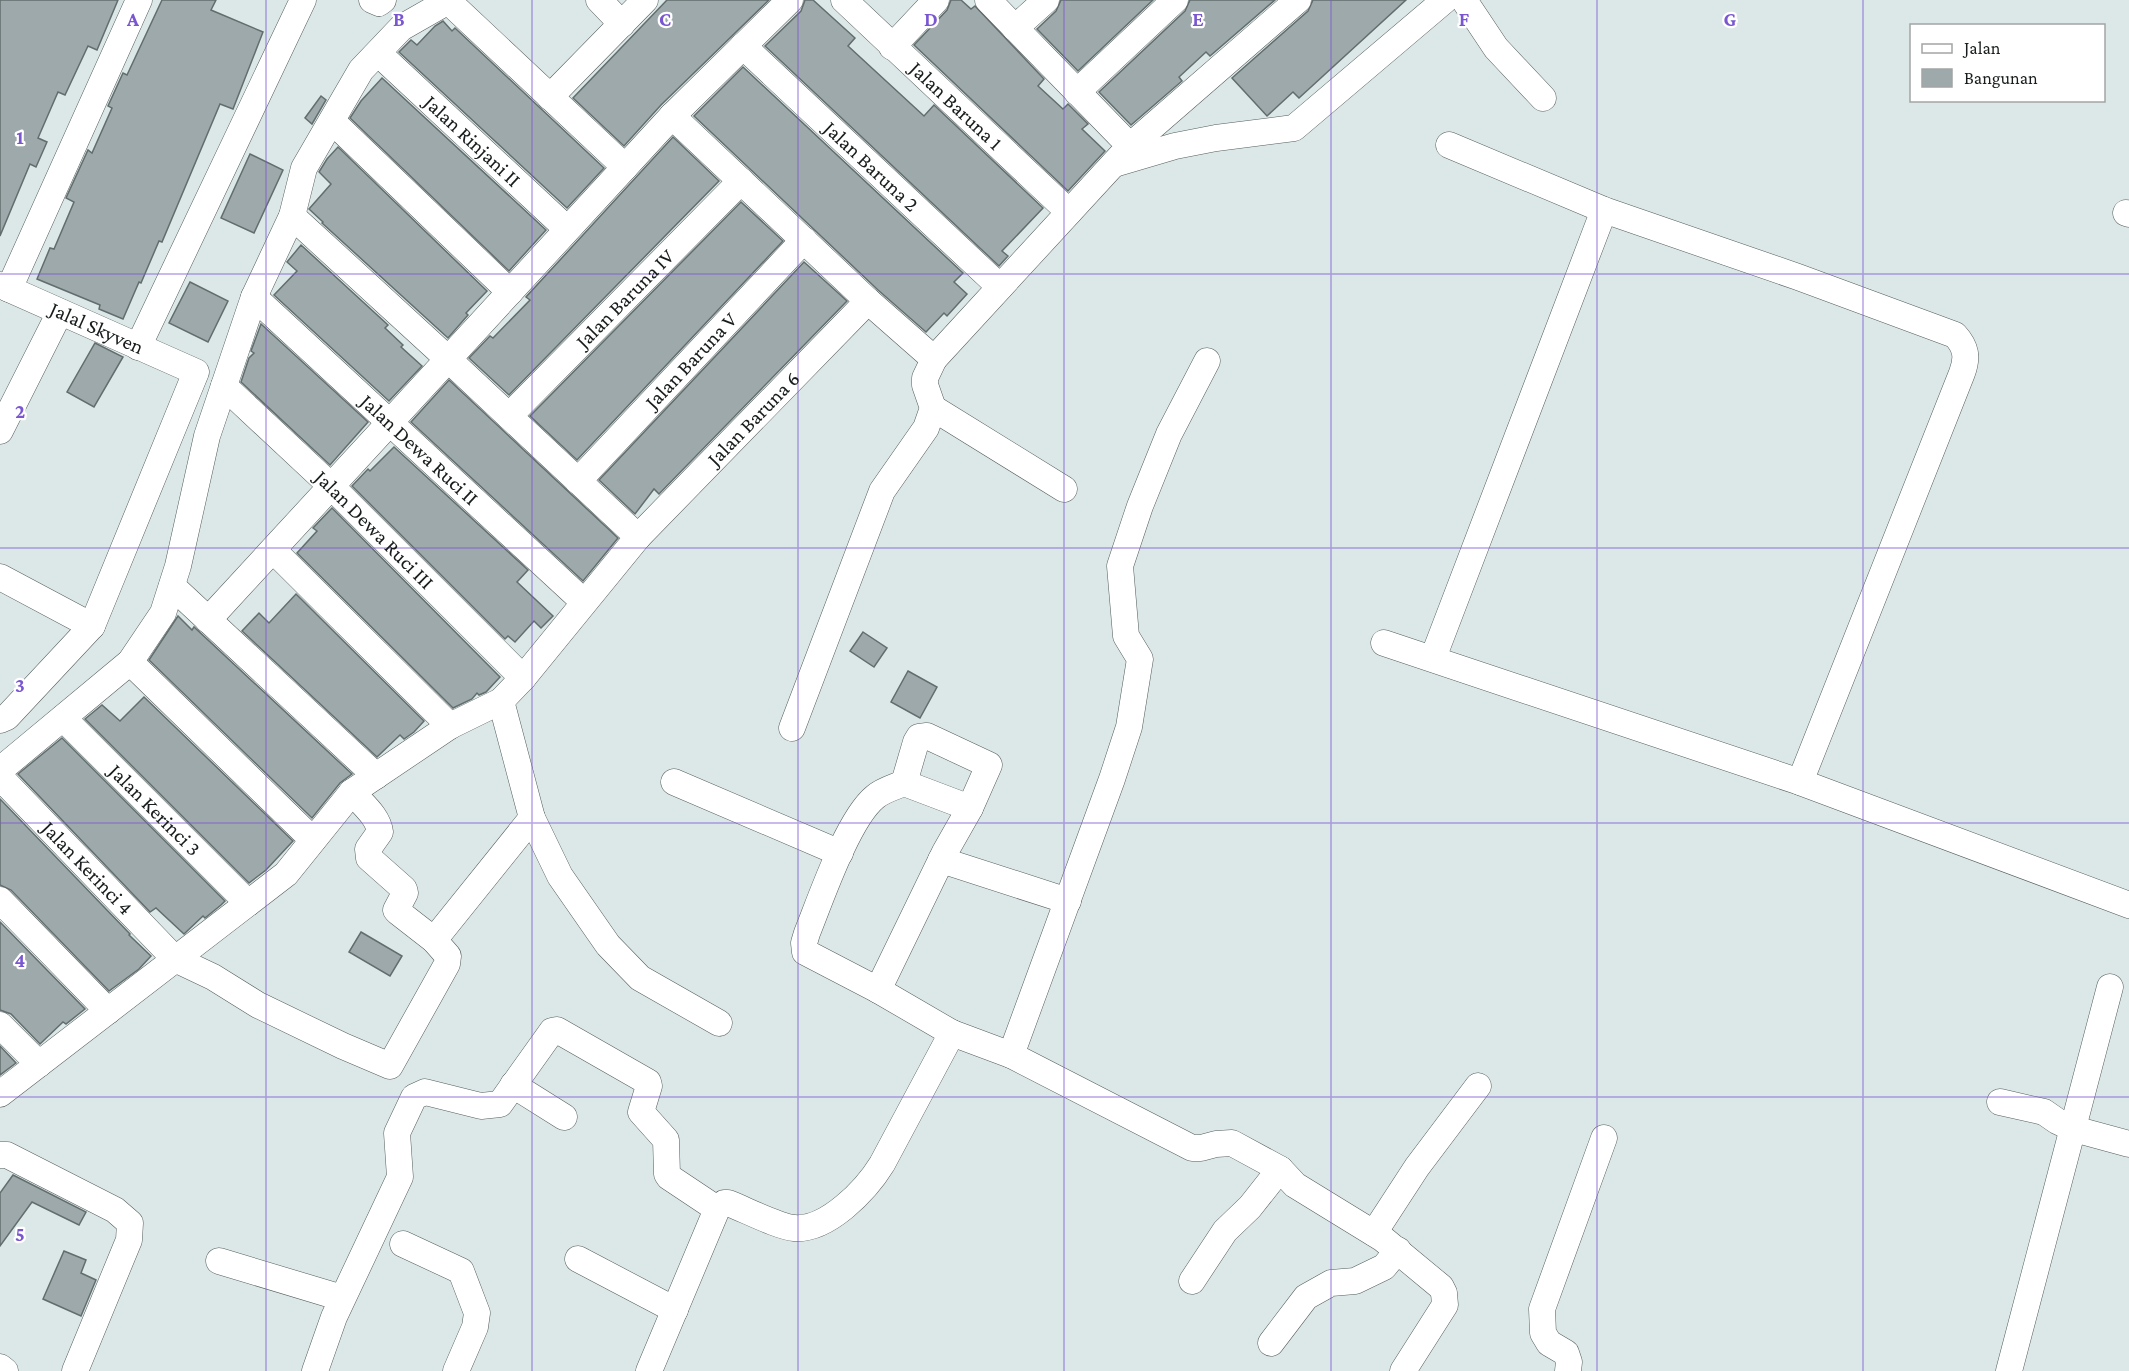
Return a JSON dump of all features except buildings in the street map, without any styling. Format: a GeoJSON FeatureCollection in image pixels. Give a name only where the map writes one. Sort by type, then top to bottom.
{"type":"FeatureCollection","features":[{"type":"Feature","properties":{"kind":"street"},"geometry":{"type":"LineString","coordinates":[[5,287],[139,0]]}},
{"type":"Feature","properties":{"kind":"street"},"geometry":{"type":"LineString","coordinates":[[138,347],[303,0]]}},
{"type":"Feature","properties":{"kind":"street"},"geometry":{"type":"LineString","coordinates":[[0,770],[130,662],[163,613],[172,586],[207,436],[254,297],[292,216],[304,168],[361,70],[401,28],[449,0],[624,167]]}},
{"type":"Feature","properties":{"kind":"street"},"geometry":{"type":"LineString","coordinates":[[599,0],[622,24]]}},
{"type":"Feature","properties":{"kind":"street"},"geometry":{"type":"LineString","coordinates":[[550,97],[645,0]]}},
{"type":"Feature","properties":{"kind":"street"},"geometry":{"type":"LineString","coordinates":[[208,620],[624,167],[672,116],[790,0]]}},
{"type":"Feature","properties":{"kind":"street","name":"Jalan Baruna 1"},"geometry":{"type":"LineString","coordinates":[[844,0],[1069,212]]}},
{"type":"Feature","properties":{"kind":"street"},"geometry":{"type":"LineString","coordinates":[[892,47],[936,0]]}},
{"type":"Feature","properties":{"kind":"street"},"geometry":{"type":"LineString","coordinates":[[988,0],[1077,92],[1122,155]]}},
{"type":"Feature","properties":{"kind":"street"},"geometry":{"type":"LineString","coordinates":[[1015,28],[1046,0]]}},
{"type":"Feature","properties":{"kind":"street"},"geometry":{"type":"LineString","coordinates":[[1077,92],[1175,0]]}},
{"type":"Feature","properties":{"kind":"street"},"geometry":{"type":"LineString","coordinates":[[792,728],[882,491],[926,428],[933,408],[925,381],[934,359],[1122,155],[1299,0]]}},
{"type":"Feature","properties":{"kind":"street"},"geometry":{"type":"LineString","coordinates":[[1122,155],[1216,138],[1294,128],[1444,0]]}},
{"type":"Feature","properties":{"kind":"street"},"geometry":{"type":"LineString","coordinates":[[1464,0],[1496,48],[1543,98]]}},
{"type":"Feature","properties":{"kind":"street","name":"Jalan Baruna 2"},"geometry":{"type":"LineString","coordinates":[[743,46],[1000,287]]}},
{"type":"Feature","properties":{"kind":"street","name":"Jalan Rinjani II"},"geometry":{"type":"LineString","coordinates":[[378,53],[567,229]]}},
{"type":"Feature","properties":{"kind":"street"},"geometry":{"type":"LineString","coordinates":[[672,116],[868,301],[934,359]]}},
{"type":"Feature","properties":{"kind":"street"},"geometry":{"type":"LineString","coordinates":[[332,121],[510,292]]}},
{"type":"Feature","properties":{"kind":"street"},"geometry":{"type":"LineString","coordinates":[[1449,145],[1604,210],[1955,334],[1962,343],[1966,354],[1962,373],[1800,782]]}},
{"type":"Feature","properties":{"kind":"street","name":"Jalan Baruna IV"},"geometry":{"type":"LineString","coordinates":[[509,416],[741,181]]}},
{"type":"Feature","properties":{"kind":"street"},"geometry":{"type":"LineString","coordinates":[[1433,658],[1604,210]]}},
{"type":"Feature","properties":{"kind":"street"},"geometry":{"type":"LineString","coordinates":[[292,216],[638,537]]}},
{"type":"Feature","properties":{"kind":"street","name":"Jalan Baruna V"},"geometry":{"type":"LineString","coordinates":[[578,481],[804,240]]}},
{"type":"Feature","properties":{"kind":"street","name":"Jalal Skyven"},"geometry":{"type":"LineString","coordinates":[[5,287],[196,372],[92,626]]}},
{"type":"Feature","properties":{"kind":"street","name":"Jalan Dewa Ruci II"},"geometry":{"type":"LineString","coordinates":[[254,297],[584,602]]}},
{"type":"Feature","properties":{"kind":"street","name":"Jalan Baruna 6"},"geometry":{"type":"LineString","coordinates":[[501,701],[523,678],[638,537],[868,301]]}},
{"type":"Feature","properties":{"kind":"street"},"geometry":{"type":"LineString","coordinates":[[0,431],[60,312]]}},
{"type":"Feature","properties":{"kind":"street"},"geometry":{"type":"LineString","coordinates":[[1011,1054],[1129,727],[1140,659],[1126,636],[1120,566],[1168,434],[1207,361]]}},
{"type":"Feature","properties":{"kind":"street","name":"Jalan Dewa Ruci III"},"geometry":{"type":"LineString","coordinates":[[224,386],[331,486],[523,678]]}},
{"type":"Feature","properties":{"kind":"street"},"geometry":{"type":"LineString","coordinates":[[933,408],[1064,489]]}},
{"type":"Feature","properties":{"kind":"street"},"geometry":{"type":"LineString","coordinates":[[273,550],[450,726]]}},
{"type":"Feature","properties":{"kind":"street"},"geometry":{"type":"LineString","coordinates":[[0,578],[92,626],[7,717],[0,720]]}},
{"type":"Feature","properties":{"kind":"street"},"geometry":{"type":"LineString","coordinates":[[172,586],[376,776]]}},
{"type":"Feature","properties":{"kind":"street"},"geometry":{"type":"LineString","coordinates":[[1384,643],[1800,782],[2129,905]]}},
{"type":"Feature","properties":{"kind":"street"},"geometry":{"type":"LineString","coordinates":[[130,662],[313,840]]}},
{"type":"Feature","properties":{"kind":"street"},"geometry":{"type":"LineString","coordinates":[[0,1094],[286,874],[352,792],[450,726],[501,701],[532,818],[560,876],[608,945],[640,978],[718,1023]]}},
{"type":"Feature","properties":{"kind":"street","name":"Jalan Kerinci 3"},"geometry":{"type":"LineString","coordinates":[[63,718],[248,903]]}},
{"type":"Feature","properties":{"kind":"street"},"geometry":{"type":"LineString","coordinates":[[878,990],[989,767],[988,763],[927,736],[919,737],[904,783]]}},
{"type":"Feature","properties":{"kind":"street","name":"Jalan Kerinci 4"},"geometry":{"type":"LineString","coordinates":[[0,777],[175,959]]}},
{"type":"Feature","properties":{"kind":"street"},"geometry":{"type":"LineString","coordinates":[[674,782],[840,853]]}},
{"type":"Feature","properties":{"kind":"street"},"geometry":{"type":"LineString","coordinates":[[970,808],[904,783],[878,794],[865,806],[840,853],[807,933],[803,948],[805,952],[878,990],[951,1033],[1011,1054],[1192,1148],[1201,1149],[1216,1144],[1232,1143],[1280,1169],[1295,1185],[1374,1233],[1398,1250],[1441,1287],[1445,1299],[1442,1311],[1403,1371]]}},
{"type":"Feature","properties":{"kind":"street"},"geometry":{"type":"LineString","coordinates":[[175,959],[213,976],[269,1010],[390,1066],[448,961],[448,954],[396,910],[405,893],[404,889],[369,858],[368,849],[380,832],[379,826],[377,820],[352,792]]}},
{"type":"Feature","properties":{"kind":"street"},"geometry":{"type":"LineString","coordinates":[[434,940],[532,818]]}},
{"type":"Feature","properties":{"kind":"street"},"geometry":{"type":"LineString","coordinates":[[941,860],[1068,901]]}},
{"type":"Feature","properties":{"kind":"street"},"geometry":{"type":"LineString","coordinates":[[0,900],[108,1011]]}},
{"type":"Feature","properties":{"kind":"street"},"geometry":{"type":"LineString","coordinates":[[2009,1371],[2110,987]]}},
{"type":"Feature","properties":{"kind":"street"},"geometry":{"type":"LineString","coordinates":[[0,1025],[39,1064]]}},
{"type":"Feature","properties":{"kind":"street"},"geometry":{"type":"LineString","coordinates":[[315,1371],[342,1298],[400,1178],[397,1133],[414,1097],[425,1092],[482,1106],[500,1104],[548,1035],[555,1030],[648,1082],[642,1114],[666,1140],[669,1178],[717,1209]]}},
{"type":"Feature","properties":{"kind":"street"},"geometry":{"type":"LineString","coordinates":[[649,1371],[717,1209],[724,1203],[728,1203],[792,1228],[804,1228],[814,1226],[849,1204],[870,1182],[882,1164],[951,1033]]}},
{"type":"Feature","properties":{"kind":"street"},"geometry":{"type":"LineString","coordinates":[[513,1085],[564,1117]]}},
{"type":"Feature","properties":{"kind":"street"},"geometry":{"type":"LineString","coordinates":[[1374,1233],[1417,1167],[1478,1086]]}},
{"type":"Feature","properties":{"kind":"street"},"geometry":{"type":"LineString","coordinates":[[2000,1102],[2044,1112],[2074,1129],[2129,1144]]}},
{"type":"Feature","properties":{"kind":"street"},"geometry":{"type":"LineString","coordinates":[[1568,1371],[1569,1362],[1566,1353],[1549,1343],[1543,1333],[1542,1309],[1604,1138]]}},
{"type":"Feature","properties":{"kind":"street"},"geometry":{"type":"LineString","coordinates":[[0,1155],[7,1155],[115,1210],[130,1224],[129,1240],[75,1371]]}},
{"type":"Feature","properties":{"kind":"street"},"geometry":{"type":"LineString","coordinates":[[1192,1281],[1225,1231],[1250,1207],[1280,1169]]}},
{"type":"Feature","properties":{"kind":"street"},"geometry":{"type":"LineString","coordinates":[[403,1244],[461,1271],[477,1313],[475,1328],[456,1371]]}},
{"type":"Feature","properties":{"kind":"street"},"geometry":{"type":"LineString","coordinates":[[1271,1343],[1306,1297],[1331,1283],[1355,1281],[1384,1267],[1398,1250]]}},
{"type":"Feature","properties":{"kind":"street"},"geometry":{"type":"LineString","coordinates":[[578,1259],[675,1310]]}},
{"type":"Feature","properties":{"kind":"street"},"geometry":{"type":"LineString","coordinates":[[219,1261],[342,1298]]}},
{"type":"Feature","properties":{"kind":"street"},"geometry":{"type":"LineString","coordinates":[[0,1367],[5,1371]]}}]}
